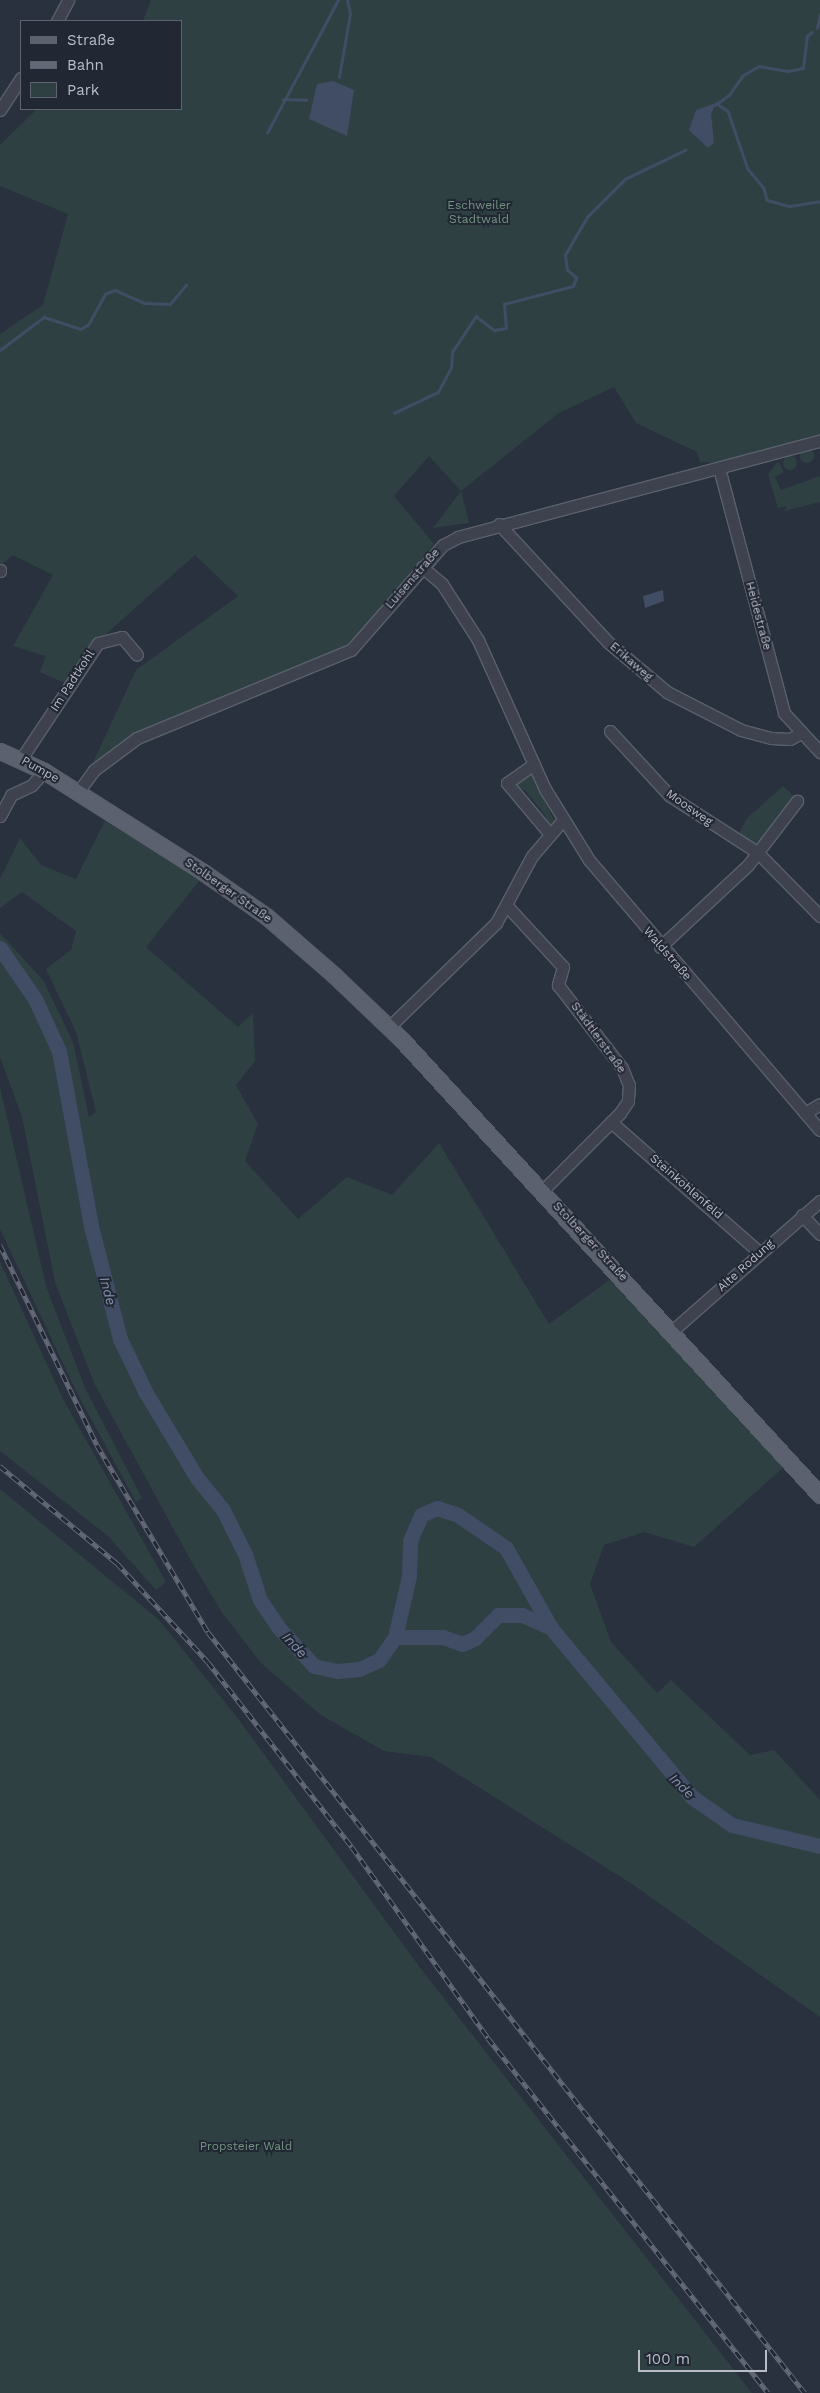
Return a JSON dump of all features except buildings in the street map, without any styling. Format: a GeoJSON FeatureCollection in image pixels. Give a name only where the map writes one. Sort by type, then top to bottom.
{"type":"FeatureCollection","features":[{"type":"Feature","properties":{"kind":"main road","name":"Pumpe"},"geometry":{"type":"LineString","coordinates":[[0,751],[44,771],[78,792]]}},
{"type":"Feature","properties":{"kind":"main road","name":"Stolberger Straße"},"geometry":{"type":"LineString","coordinates":[[78,792],[251,905],[389,1027],[672,1331],[820,1495]]}},
{"type":"Feature","properties":{"kind":"street"},"geometry":{"type":"LineString","coordinates":[[58,20],[68,0]]}},
{"type":"Feature","properties":{"kind":"street"},"geometry":{"type":"LineString","coordinates":[[0,110],[20,80]]}},
{"type":"Feature","properties":{"kind":"street","name":"Luisenstraße"},"geometry":{"type":"LineString","coordinates":[[78,792],[94,770],[137,738],[351,650],[443,545],[499,524],[820,441]]}},
{"type":"Feature","properties":{"kind":"street","name":"Heidestraße"},"geometry":{"type":"LineString","coordinates":[[719,468],[784,713],[799,734],[820,752]]}},
{"type":"Feature","properties":{"kind":"street","name":"Erikaweg"},"geometry":{"type":"LineString","coordinates":[[499,524],[609,644],[667,692],[741,730],[770,738],[790,739],[799,734]]}},
{"type":"Feature","properties":{"kind":"street","name":"Waldstraße"},"geometry":{"type":"LineString","coordinates":[[422,567],[442,584],[478,640],[534,764],[563,820],[589,860],[660,947],[820,1130]]}},
{"type":"Feature","properties":{"kind":"street","name":"Im Padtkohl"},"geometry":{"type":"LineString","coordinates":[[21,759],[98,643],[122,637],[137,655]]}},
{"type":"Feature","properties":{"kind":"street","name":"Moosweg"},"geometry":{"type":"LineString","coordinates":[[610,731],[670,796],[757,852],[820,916]]}},
{"type":"Feature","properties":{"kind":"street"},"geometry":{"type":"LineString","coordinates":[[534,764],[507,784],[549,833]]}},
{"type":"Feature","properties":{"kind":"street"},"geometry":{"type":"LineString","coordinates":[[0,816],[11,795],[32,785],[44,771]]}},
{"type":"Feature","properties":{"kind":"street"},"geometry":{"type":"LineString","coordinates":[[660,947],[757,852],[797,801]]}},
{"type":"Feature","properties":{"kind":"street"},"geometry":{"type":"LineString","coordinates":[[389,1027],[490,929],[507,906],[528,863],[549,833],[563,820]]}},
{"type":"Feature","properties":{"kind":"street","name":"Städtlerstraße"},"geometry":{"type":"LineString","coordinates":[[507,906],[563,967],[558,985],[627,1078],[628,1101],[611,1122],[542,1191]]}},
{"type":"Feature","properties":{"kind":"street"},"geometry":{"type":"LineString","coordinates":[[805,1113],[820,1104]]}},
{"type":"Feature","properties":{"kind":"street","name":"Steinkohlenfeld"},"geometry":{"type":"LineString","coordinates":[[611,1122],[760,1253]]}},
{"type":"Feature","properties":{"kind":"street","name":"Alte Rodung"},"geometry":{"type":"LineString","coordinates":[[672,1331],[820,1201]]}},
{"type":"Feature","properties":{"kind":"street"},"geometry":{"type":"LineString","coordinates":[[802,1215],[820,1234]]}},
{"type":"Feature","properties":{"kind":"green space","name":"Eschweiler Stadtwald"},"geometry":{"type":"Polygon","coordinates":[[[151,0],[820,0],[820,435],[718,463],[700,462],[697,452],[636,423],[614,387],[559,413],[461,491],[429,456],[394,496],[434,544],[349,648],[135,734],[90,769],[136,670],[238,596],[195,555],[97,642],[67,684],[40,672],[46,656],[13,646],[53,575],[13,555],[0,566],[0,334],[43,305],[68,214],[0,186],[0,145],[36,110],[182,110],[182,20],[143,20],[151,0]]]}},
{"type":"Feature","properties":{"kind":"green space"},"geometry":{"type":"Polygon","coordinates":[[[807,449],[812,451],[814,456],[812,461],[807,463],[802,461],[800,456],[802,451],[807,449]]]}},
{"type":"Feature","properties":{"kind":"green space"},"geometry":{"type":"Polygon","coordinates":[[[787,456],[793,456],[797,463],[793,470],[787,470],[783,466],[783,460],[787,456]]]}},
{"type":"Feature","properties":{"kind":"green space"},"geometry":{"type":"Polygon","coordinates":[[[778,461],[784,472],[775,477],[781,490],[820,476],[820,502],[784,511],[787,506],[778,508],[768,474],[778,461]]]}},
{"type":"Feature","properties":{"kind":"green space"},"geometry":{"type":"Polygon","coordinates":[[[461,491],[469,523],[433,528],[461,491]]]}},
{"type":"Feature","properties":{"kind":"green space"},"geometry":{"type":"Polygon","coordinates":[[[531,774],[555,822],[551,826],[540,819],[547,818],[525,790],[513,788],[516,781],[531,774]]]}},
{"type":"Feature","properties":{"kind":"green space"},"geometry":{"type":"Polygon","coordinates":[[[783,786],[795,797],[758,846],[739,834],[747,818],[783,786]]]}},
{"type":"Feature","properties":{"kind":"green space"},"geometry":{"type":"Polygon","coordinates":[[[105,821],[200,880],[146,947],[238,1027],[253,1013],[255,1061],[236,1085],[258,1124],[245,1161],[298,1219],[347,1177],[392,1195],[439,1143],[549,1324],[612,1278],[785,1466],[694,1547],[644,1532],[604,1545],[590,1584],[611,1642],[657,1693],[671,1680],[750,1755],[774,1750],[820,1800],[820,2017],[632,1884],[431,1757],[384,1751],[321,1715],[261,1663],[223,1614],[190,1559],[94,1383],[55,1282],[22,1117],[0,1057],[0,933],[43,980],[73,1042],[89,1117],[96,1112],[76,1032],[46,969],[71,950],[76,931],[22,892],[0,908],[0,879],[20,838],[41,865],[76,879],[105,821]]]}},
{"type":"Feature","properties":{"kind":"green space"},"geometry":{"type":"Polygon","coordinates":[[[0,1087],[46,1286],[85,1388],[142,1498],[136,1502],[77,1393],[0,1229],[0,1087]]]}},
{"type":"Feature","properties":{"kind":"green space"},"geometry":{"type":"Polygon","coordinates":[[[0,1262],[63,1399],[166,1582],[156,1590],[108,1536],[0,1451],[0,1262]]]}},
{"type":"Feature","properties":{"kind":"green space","name":"Propsteier Wald"},"geometry":{"type":"Polygon","coordinates":[[[0,1489],[159,1620],[236,1716],[421,1969],[752,2393],[0,2393],[0,1489]]]}},
{"type":"Feature","properties":{"kind":"water"},"geometry":{"type":"Polygon","coordinates":[[[333,81],[354,90],[347,136],[309,119],[317,84],[333,81]]]}},
{"type":"Feature","properties":{"kind":"water"},"geometry":{"type":"Polygon","coordinates":[[[716,103],[711,114],[714,143],[708,148],[689,130],[696,110],[716,103]]]}},
{"type":"Feature","properties":{"kind":"water"},"geometry":{"type":"Polygon","coordinates":[[[663,590],[664,601],[645,608],[643,596],[663,590]]]}},
{"type":"Feature","properties":{"kind":"waterway"},"geometry":{"type":"LineString","coordinates":[[267,133],[338,0]]}},
{"type":"Feature","properties":{"kind":"waterway"},"geometry":{"type":"LineString","coordinates":[[339,77],[350,14],[347,0]]}},
{"type":"Feature","properties":{"kind":"waterway"},"geometry":{"type":"LineString","coordinates":[[817,28],[820,14]]}},
{"type":"Feature","properties":{"kind":"waterway"},"geometry":{"type":"LineString","coordinates":[[715,105],[729,95],[743,75],[759,66],[788,71],[803,68],[807,36],[812,32]]}},
{"type":"Feature","properties":{"kind":"waterway"},"geometry":{"type":"LineString","coordinates":[[283,99],[306,100]]}},
{"type":"Feature","properties":{"kind":"waterway"},"geometry":{"type":"LineString","coordinates":[[716,103],[728,111],[748,169],[764,188],[767,200],[790,206],[820,201]]}},
{"type":"Feature","properties":{"kind":"waterway"},"geometry":{"type":"LineString","coordinates":[[394,413],[438,392],[451,368],[452,352],[476,316],[494,330],[506,328],[504,304],[573,286],[576,278],[567,270],[565,255],[587,217],[625,179],[685,150]]}},
{"type":"Feature","properties":{"kind":"waterway"},"geometry":{"type":"LineString","coordinates":[[0,350],[44,317],[80,329],[88,325],[105,294],[115,290],[144,303],[170,304],[186,285]]}},
{"type":"Feature","properties":{"kind":"waterway","name":"Inde"},"geometry":{"type":"LineString","coordinates":[[0,948],[35,999],[59,1051],[91,1226],[120,1339],[146,1393],[197,1478],[223,1510],[245,1554],[260,1600],[278,1627],[314,1666],[337,1671],[359,1669],[379,1660],[395,1637],[409,1576],[410,1541],[421,1515],[437,1508],[458,1515],[506,1548],[551,1628],[692,1797],[732,1825],[820,1846]]}},
{"type":"Feature","properties":{"kind":"waterway"},"geometry":{"type":"LineString","coordinates":[[395,1637],[443,1637],[462,1644],[474,1639],[498,1615],[522,1615],[551,1628]]}},
{"type":"Feature","properties":{"kind":"railway"},"geometry":{"type":"LineString","coordinates":[[0,1245],[97,1445],[208,1632],[805,2393]]}},
{"type":"Feature","properties":{"kind":"railway"},"geometry":{"type":"LineString","coordinates":[[0,1466],[117,1563],[208,1662],[352,1847],[488,2038],[768,2393]]}}]}
